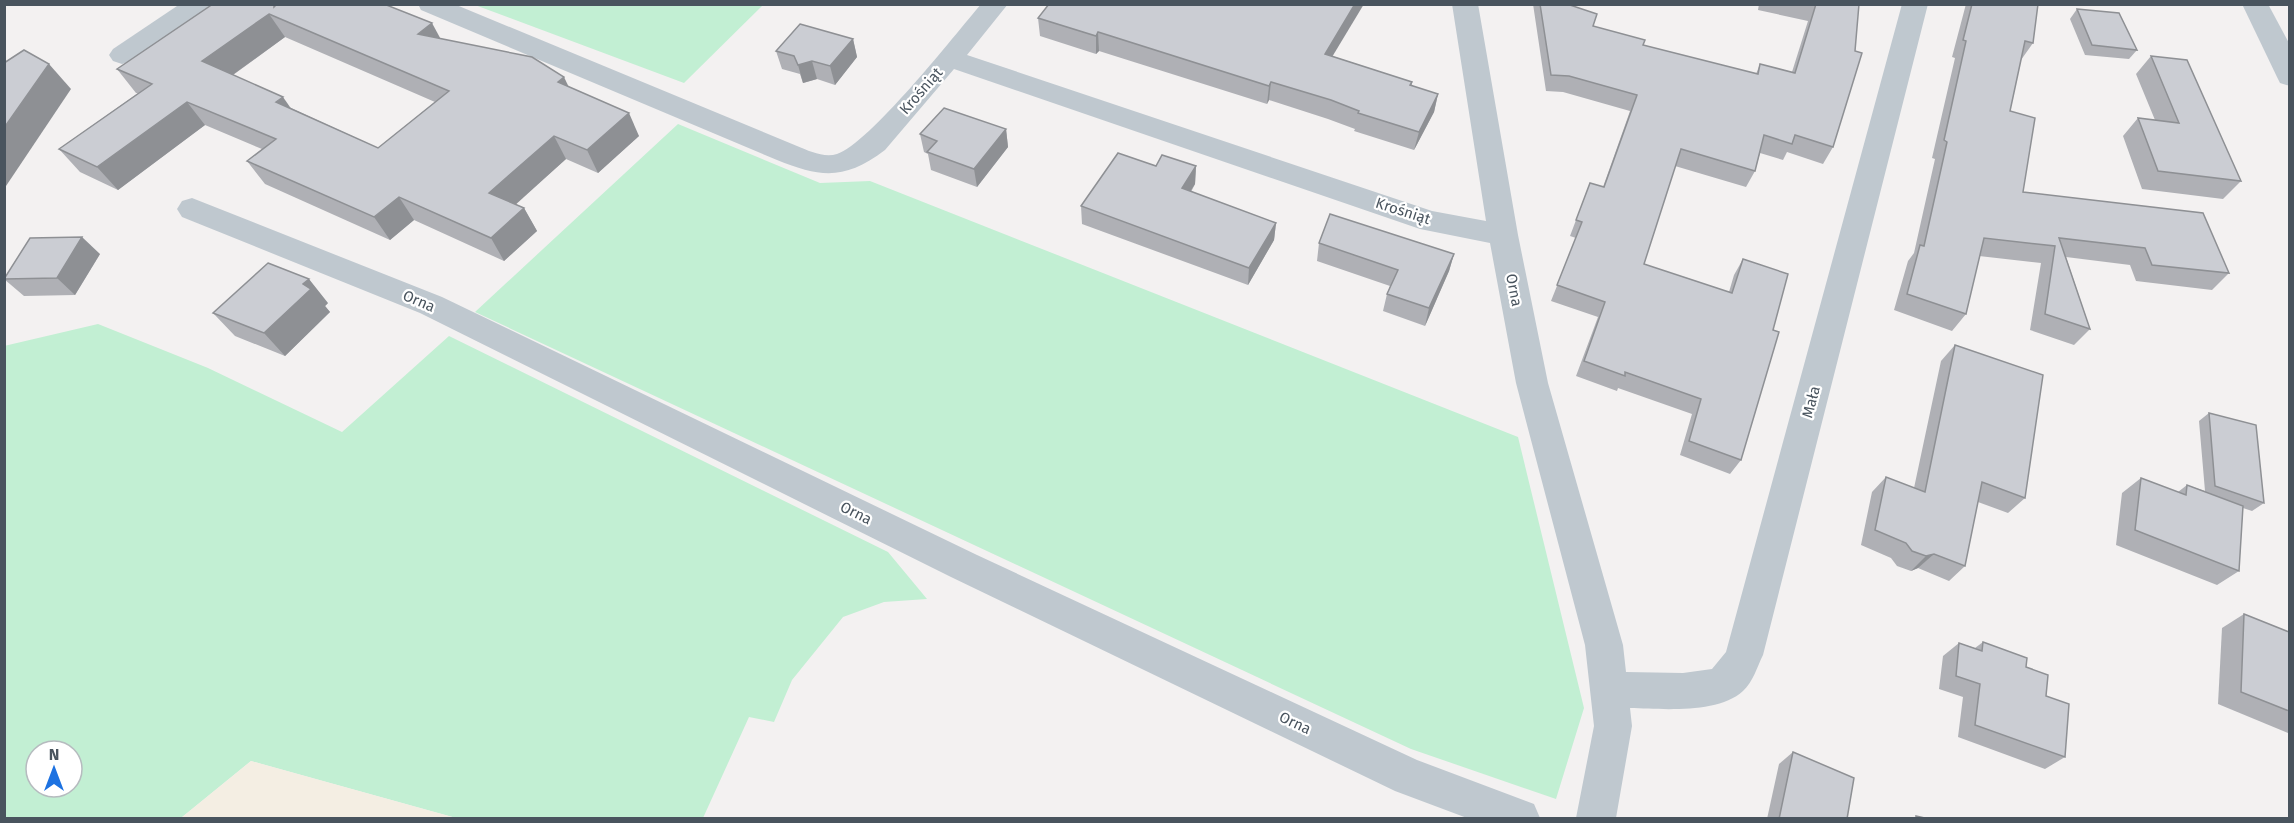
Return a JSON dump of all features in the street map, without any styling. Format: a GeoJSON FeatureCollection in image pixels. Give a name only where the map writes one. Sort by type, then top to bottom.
{"type":"FeatureCollection","features":[{"type":"Feature","properties":{"kind":"street"},"geometry":{"type":"LineString","coordinates":[[122,55],[198,4]]}},
{"type":"Feature","properties":{"kind":"street","name":"Krośniąt"},"geometry":{"type":"LineString","coordinates":[[430,4],[812,163],[836,166],[856,158],[875,143],[949,58],[1431,221],[1503,235]]}},
{"type":"Feature","properties":{"kind":"street"},"geometry":{"type":"LineString","coordinates":[[949,58],[996,4]]}},
{"type":"Feature","properties":{"kind":"street","name":"Orna"},"geometry":{"type":"LineString","coordinates":[[1465,4],[1503,235],[1532,383],[1604,645],[1613,726],[1596,819]]}},
{"type":"Feature","properties":{"kind":"street","name":"Mała"},"geometry":{"type":"LineString","coordinates":[[1610,690],[1701,689],[1723,683],[1735,672],[1744,655],[1915,4]]}},
{"type":"Feature","properties":{"kind":"street"},"geometry":{"type":"LineString","coordinates":[[2255,4],[2277,46],[2289,77]]}},
{"type":"Feature","properties":{"kind":"street","name":"Orna"},"geometry":{"type":"LineString","coordinates":[[192,208],[431,305],[964,566],[1409,777],[1520,819]]}},
{"type":"Feature","properties":{"kind":"green space"},"geometry":{"type":"Polygon","coordinates":[[[475,5],[763,5],[684,83],[475,5]]]}},
{"type":"Feature","properties":{"kind":"green space"},"geometry":{"type":"Polygon","coordinates":[[[678,124],[820,183],[870,181],[1518,437],[1584,708],[1556,799],[1411,749],[475,312],[678,124]]]}},
{"type":"Feature","properties":{"kind":"green space"},"geometry":{"type":"Polygon","coordinates":[[[98,324],[208,368],[342,432],[449,336],[888,552],[927,599],[884,602],[843,617],[792,680],[774,722],[749,717],[703,818],[456,818],[251,761],[181,818],[5,818],[4,346],[98,324]]]}},
{"type":"Feature","properties":{"kind":"sand"},"geometry":{"type":"Polygon","coordinates":[[[251,761],[456,818],[181,818],[251,761]]]}},
{"type":"Feature","properties":{"kind":"building"},"geometry":{"type":"Polygon","coordinates":[[[213,4],[274,4],[274,7],[277,4],[384,4],[432,23],[418,34],[532,57],[564,77],[558,82],[629,113],[587,150],[554,136],[489,193],[524,208],[491,238],[399,197],[374,217],[247,161],[276,139],[187,102],[97,167],[59,149],[152,84],[117,69],[213,4]],[[269,14],[202,61],[283,97],[276,102],[378,148],[449,91],[269,14]]]}},
{"type":"Feature","properties":{"kind":"building"},"geometry":{"type":"Polygon","coordinates":[[[1049,4],[1355,4],[1325,54],[1412,82],[1410,85],[1438,94],[1419,132],[1358,113],[1359,111],[1331,100],[1271,82],[1269,86],[1098,32],[1096,36],[1038,18],[1049,4]]]}},
{"type":"Feature","properties":{"kind":"building"},"geometry":{"type":"Polygon","coordinates":[[[1540,4],[1567,4],[1597,14],[1593,26],[1645,40],[1643,45],[1758,74],[1760,64],[1795,73],[1816,4],[1859,4],[1855,51],[1862,53],[1833,147],[1795,135],[1792,144],[1764,135],[1755,171],[1681,149],[1644,264],[1732,293],[1743,259],[1788,274],[1773,330],[1779,332],[1741,460],[1689,441],[1701,399],[1625,372],[1625,376],[1584,361],[1605,302],[1557,285],[1582,222],[1576,220],[1590,183],[1604,187],[1637,95],[1569,76],[1551,75],[1540,4]]]}},
{"type":"Feature","properties":{"kind":"building"},"geometry":{"type":"Polygon","coordinates":[[[1972,4],[2038,4],[2033,43],[2025,41],[2010,111],[2035,118],[2023,192],[2203,213],[2229,273],[2152,265],[2145,248],[2059,238],[2090,329],[2045,314],[2055,246],[1984,238],[1966,314],[1907,294],[1920,245],[1924,246],[1947,142],[1944,140],[1972,4]]]}},
{"type":"Feature","properties":{"kind":"building"},"geometry":{"type":"Polygon","coordinates":[[[2077,9],[2119,13],[2137,50],[2092,45],[2077,9]]]}},
{"type":"Feature","properties":{"kind":"building"},"geometry":{"type":"Polygon","coordinates":[[[800,24],[853,39],[830,66],[812,61],[798,65],[794,56],[776,51],[800,24]]]}},
{"type":"Feature","properties":{"kind":"building"},"geometry":{"type":"Polygon","coordinates":[[[24,50],[49,64],[4,128],[4,63],[24,50]]]}},
{"type":"Feature","properties":{"kind":"building"},"geometry":{"type":"Polygon","coordinates":[[[2151,56],[2187,60],[2241,181],[2158,171],[2138,118],[2179,123],[2151,56]]]}},
{"type":"Feature","properties":{"kind":"building"},"geometry":{"type":"Polygon","coordinates":[[[944,108],[1006,129],[974,169],[927,152],[937,141],[920,134],[944,108]]]}},
{"type":"Feature","properties":{"kind":"building"},"geometry":{"type":"Polygon","coordinates":[[[1118,153],[1156,166],[1162,155],[1196,166],[1182,188],[1276,223],[1249,268],[1081,206],[1118,153]]]}},
{"type":"Feature","properties":{"kind":"building"},"geometry":{"type":"Polygon","coordinates":[[[1330,214],[1454,254],[1429,308],[1387,294],[1398,270],[1319,243],[1330,214]]]}},
{"type":"Feature","properties":{"kind":"building"},"geometry":{"type":"Polygon","coordinates":[[[82,237],[57,278],[4,279],[30,238],[82,237]]]}},
{"type":"Feature","properties":{"kind":"building"},"geometry":{"type":"Polygon","coordinates":[[[268,263],[309,279],[303,284],[311,289],[264,333],[213,313],[268,263]]]}},
{"type":"Feature","properties":{"kind":"building"},"geometry":{"type":"Polygon","coordinates":[[[1955,345],[2043,375],[2025,498],[1982,482],[1965,566],[1934,554],[1926,556],[1912,551],[1906,543],[1875,530],[1886,477],[1925,492],[1955,345]]]}},
{"type":"Feature","properties":{"kind":"building"},"geometry":{"type":"Polygon","coordinates":[[[2209,413],[2256,425],[2264,503],[2215,486],[2209,413]]]}},
{"type":"Feature","properties":{"kind":"building"},"geometry":{"type":"Polygon","coordinates":[[[2141,478],[2186,495],[2187,485],[2243,506],[2239,571],[2135,530],[2141,478]]]}},
{"type":"Feature","properties":{"kind":"building"},"geometry":{"type":"Polygon","coordinates":[[[2244,614],[2289,632],[2289,711],[2241,692],[2244,614]]]}},
{"type":"Feature","properties":{"kind":"building"},"geometry":{"type":"Polygon","coordinates":[[[1983,642],[2027,658],[2026,667],[2048,675],[2046,696],[2069,704],[2065,757],[1975,725],[1980,684],[1956,676],[1959,643],[1982,651],[1983,642]]]}},
{"type":"Feature","properties":{"kind":"building"},"geometry":{"type":"Polygon","coordinates":[[[1793,752],[1854,778],[1847,819],[1779,819],[1793,752]]]}}]}
